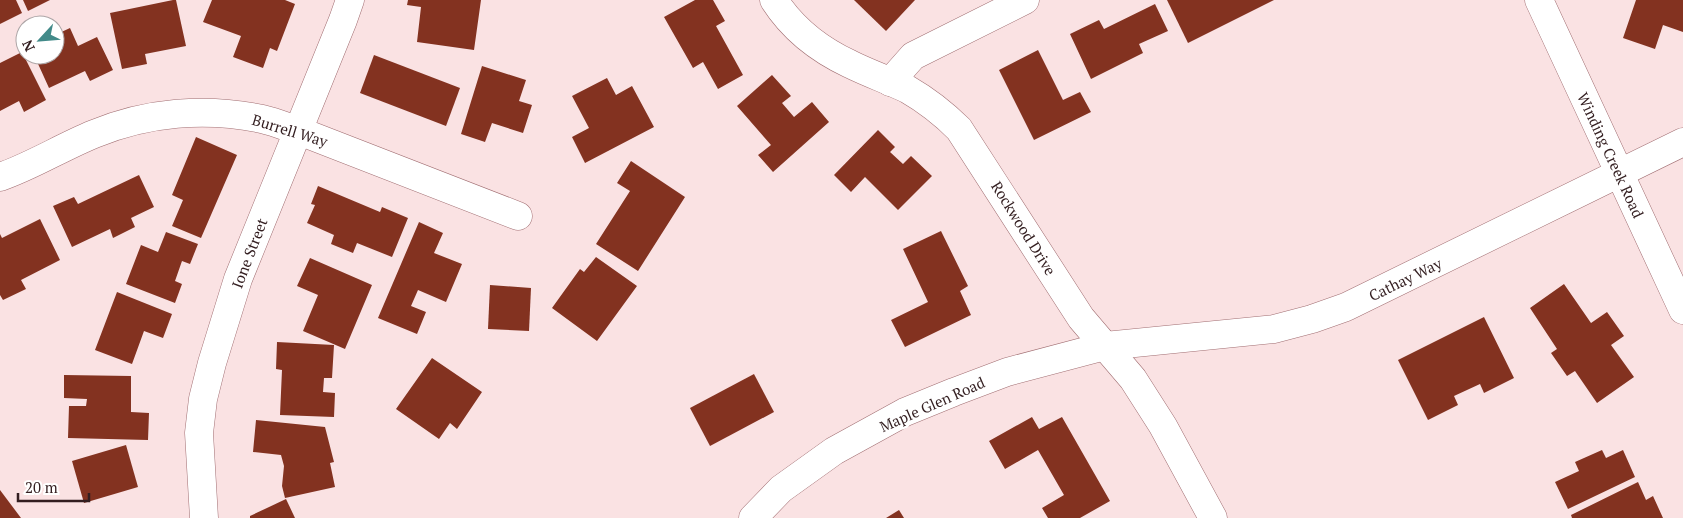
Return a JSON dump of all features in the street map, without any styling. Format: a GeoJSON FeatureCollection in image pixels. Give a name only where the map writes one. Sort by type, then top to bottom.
{"type":"FeatureCollection","features":[{"type":"Feature","properties":{"kind":"street","name":"Ione Street"},"geometry":{"type":"LineString","coordinates":[[204,518],[198,433],[212,363],[238,279],[350,0]]}},
{"type":"Feature","properties":{"kind":"street","name":"Rockwood Drive"},"geometry":{"type":"LineString","coordinates":[[774,0],[793,25],[817,45],[849,64],[906,89],[942,113],[959,129],[1081,318],[1133,379],[1163,426],[1213,518]]}},
{"type":"Feature","properties":{"kind":"street"},"geometry":{"type":"LineString","coordinates":[[890,82],[913,56],[1025,0]]}},
{"type":"Feature","properties":{"kind":"street","name":"Winding Creek Road"},"geometry":{"type":"LineString","coordinates":[[1538,0],[1683,310]]}},
{"type":"Feature","properties":{"kind":"street","name":"Burrell Way"},"geometry":{"type":"LineString","coordinates":[[0,177],[92,134],[146,118],[184,112],[222,113],[263,119],[299,131],[518,216]]}},
{"type":"Feature","properties":{"kind":"street","name":"Cathay Way"},"geometry":{"type":"LineString","coordinates":[[1106,346],[1274,329],[1346,307],[1683,142]]}},
{"type":"Feature","properties":{"kind":"street","name":"Maple Glen Road"},"geometry":{"type":"LineString","coordinates":[[753,518],[781,489],[819,461],[905,412],[1007,372],[1106,346]]}},
{"type":"Feature","properties":{"kind":"building"},"geometry":{"type":"Polygon","coordinates":[[[0,0],[16,0],[22,13],[0,24],[0,0]]]}},
{"type":"Feature","properties":{"kind":"building"},"geometry":{"type":"Polygon","coordinates":[[[23,0],[50,0],[28,11],[23,0]]]}},
{"type":"Feature","properties":{"kind":"building"},"geometry":{"type":"Polygon","coordinates":[[[176,0],[186,46],[145,54],[147,64],[122,69],[110,13],[176,0]]]}},
{"type":"Feature","properties":{"kind":"building"},"geometry":{"type":"Polygon","coordinates":[[[212,0],[285,0],[295,4],[277,51],[270,48],[263,68],[233,57],[241,36],[203,22],[212,0]]]}},
{"type":"Feature","properties":{"kind":"building"},"geometry":{"type":"Polygon","coordinates":[[[408,0],[481,0],[474,50],[417,42],[421,7],[407,5],[408,0]]]}},
{"type":"Feature","properties":{"kind":"building"},"geometry":{"type":"Polygon","coordinates":[[[695,0],[713,0],[725,21],[716,26],[743,75],[718,89],[703,62],[693,68],[664,17],[695,0]]]}},
{"type":"Feature","properties":{"kind":"building"},"geometry":{"type":"Polygon","coordinates":[[[854,0],[915,0],[886,31],[854,0]]]}},
{"type":"Feature","properties":{"kind":"building"},"geometry":{"type":"Polygon","coordinates":[[[1167,0],[1274,0],[1188,43],[1167,0]]]}},
{"type":"Feature","properties":{"kind":"building"},"geometry":{"type":"Polygon","coordinates":[[[1636,0],[1683,0],[1683,32],[1663,25],[1655,49],[1623,38],[1636,0]]]}},
{"type":"Feature","properties":{"kind":"building"},"geometry":{"type":"Polygon","coordinates":[[[1155,4],[1168,31],[1139,44],[1143,53],[1091,79],[1070,34],[1099,20],[1104,29],[1155,4]]]}},
{"type":"Feature","properties":{"kind":"building"},"geometry":{"type":"Polygon","coordinates":[[[70,28],[78,46],[97,37],[113,70],[90,81],[85,71],[49,88],[39,65],[65,65],[65,30],[70,28]]]}},
{"type":"Feature","properties":{"kind":"building"},"geometry":{"type":"Polygon","coordinates":[[[1038,50],[1063,100],[1080,92],[1091,112],[1034,140],[999,70],[1038,50]]]}},
{"type":"Feature","properties":{"kind":"building"},"geometry":{"type":"Polygon","coordinates":[[[374,55],[460,88],[446,126],[360,93],[374,55]]]}},
{"type":"Feature","properties":{"kind":"building"},"geometry":{"type":"Polygon","coordinates":[[[15,56],[15,65],[28,65],[46,100],[24,112],[19,101],[0,111],[0,63],[15,56]]]}},
{"type":"Feature","properties":{"kind":"building"},"geometry":{"type":"Polygon","coordinates":[[[482,66],[526,80],[519,101],[532,105],[523,133],[492,123],[485,142],[461,134],[482,66]]]}},
{"type":"Feature","properties":{"kind":"building"},"geometry":{"type":"Polygon","coordinates":[[[772,75],[791,96],[782,103],[794,117],[812,102],[829,122],[773,172],[758,155],[771,145],[737,106],[772,75]]]}},
{"type":"Feature","properties":{"kind":"building"},"geometry":{"type":"Polygon","coordinates":[[[607,78],[616,95],[632,86],[654,127],[585,163],[572,137],[589,128],[572,96],[607,78]]]}},
{"type":"Feature","properties":{"kind":"building"},"geometry":{"type":"Polygon","coordinates":[[[878,130],[895,147],[890,152],[903,164],[911,156],[932,176],[898,210],[865,177],[851,192],[834,175],[878,130]]]}},
{"type":"Feature","properties":{"kind":"building"},"geometry":{"type":"Polygon","coordinates":[[[196,137],[237,155],[201,238],[172,226],[183,200],[172,195],[196,137]]]}},
{"type":"Feature","properties":{"kind":"building"},"geometry":{"type":"Polygon","coordinates":[[[631,161],[685,197],[638,271],[596,244],[630,191],[617,183],[631,161]]]}},
{"type":"Feature","properties":{"kind":"building"},"geometry":{"type":"Polygon","coordinates":[[[139,175],[154,207],[131,218],[135,227],[113,238],[110,229],[72,247],[53,206],[74,197],[78,204],[139,175]]]}},
{"type":"Feature","properties":{"kind":"building"},"geometry":{"type":"Polygon","coordinates":[[[318,186],[380,212],[382,207],[408,218],[392,257],[357,243],[353,253],[331,244],[334,235],[307,223],[315,205],[311,204],[318,186]]]}},
{"type":"Feature","properties":{"kind":"building"},"geometry":{"type":"Polygon","coordinates":[[[40,219],[60,260],[21,280],[26,289],[3,300],[0,295],[0,234],[2,238],[40,219]]]}},
{"type":"Feature","properties":{"kind":"building"},"geometry":{"type":"Polygon","coordinates":[[[419,222],[443,233],[434,253],[462,264],[446,302],[418,290],[411,306],[426,312],[417,334],[378,318],[419,222]]]}},
{"type":"Feature","properties":{"kind":"building"},"geometry":{"type":"Polygon","coordinates":[[[941,231],[968,286],[960,291],[971,315],[905,347],[891,320],[928,302],[903,249],[941,231]]]}},
{"type":"Feature","properties":{"kind":"building"},"geometry":{"type":"Polygon","coordinates":[[[166,232],[198,244],[190,264],[182,261],[175,281],[182,284],[175,303],[126,284],[141,245],[158,252],[166,232]]]}},
{"type":"Feature","properties":{"kind":"building"},"geometry":{"type":"Polygon","coordinates":[[[596,257],[637,286],[597,341],[552,308],[580,269],[584,272],[596,257]]]}},
{"type":"Feature","properties":{"kind":"building"},"geometry":{"type":"Polygon","coordinates":[[[310,258],[372,285],[345,349],[303,331],[318,295],[297,286],[310,258]]]}},
{"type":"Feature","properties":{"kind":"building"},"geometry":{"type":"Polygon","coordinates":[[[1564,284],[1591,323],[1607,312],[1624,336],[1611,345],[1634,377],[1597,403],[1575,371],[1567,376],[1551,353],[1557,349],[1530,308],[1564,284]]]}},
{"type":"Feature","properties":{"kind":"building"},"geometry":{"type":"Polygon","coordinates":[[[490,285],[531,288],[529,331],[488,329],[490,285]]]}},
{"type":"Feature","properties":{"kind":"building"},"geometry":{"type":"Polygon","coordinates":[[[117,292],[172,314],[163,338],[144,331],[132,364],[95,350],[117,292]]]}},
{"type":"Feature","properties":{"kind":"building"},"geometry":{"type":"Polygon","coordinates":[[[1484,317],[1514,378],[1484,393],[1480,384],[1454,396],[1458,405],[1428,420],[1398,360],[1484,317]]]}},
{"type":"Feature","properties":{"kind":"building"},"geometry":{"type":"Polygon","coordinates":[[[277,342],[334,345],[332,378],[324,378],[323,392],[335,393],[334,417],[280,415],[282,370],[276,369],[277,342]]]}},
{"type":"Feature","properties":{"kind":"building"},"geometry":{"type":"Polygon","coordinates":[[[432,358],[482,392],[457,429],[450,423],[439,439],[396,409],[432,358]]]}},
{"type":"Feature","properties":{"kind":"building"},"geometry":{"type":"Polygon","coordinates":[[[754,374],[774,412],[710,446],[690,408],[754,374]]]}},
{"type":"Feature","properties":{"kind":"building"},"geometry":{"type":"Polygon","coordinates":[[[64,375],[131,376],[131,412],[149,413],[148,440],[68,438],[69,406],[86,406],[87,399],[64,398],[64,375]]]}},
{"type":"Feature","properties":{"kind":"building"},"geometry":{"type":"Polygon","coordinates":[[[1032,417],[1039,429],[1062,417],[1110,501],[1080,518],[1048,518],[1042,508],[1064,495],[1038,450],[1005,469],[989,441],[1032,417]]]}},
{"type":"Feature","properties":{"kind":"building"},"geometry":{"type":"Polygon","coordinates":[[[256,420],[325,427],[334,462],[330,463],[335,487],[285,498],[282,486],[284,466],[281,455],[253,452],[256,420]]]}},
{"type":"Feature","properties":{"kind":"building"},"geometry":{"type":"Polygon","coordinates":[[[126,445],[138,487],[84,503],[72,461],[126,445]]]}},
{"type":"Feature","properties":{"kind":"building"},"geometry":{"type":"Polygon","coordinates":[[[1602,450],[1606,458],[1623,450],[1635,477],[1568,509],[1555,482],[1579,471],[1575,462],[1602,450]]]}},
{"type":"Feature","properties":{"kind":"building"},"geometry":{"type":"Polygon","coordinates":[[[1638,482],[1646,500],[1653,496],[1663,518],[1572,518],[1571,515],[1638,482]]]}},
{"type":"Feature","properties":{"kind":"building"},"geometry":{"type":"Polygon","coordinates":[[[0,490],[21,518],[0,518],[0,490]]]}},
{"type":"Feature","properties":{"kind":"building"},"geometry":{"type":"Polygon","coordinates":[[[286,499],[295,518],[250,518],[250,516],[286,499]]]}},
{"type":"Feature","properties":{"kind":"building"},"geometry":{"type":"Polygon","coordinates":[[[899,510],[904,518],[886,518],[899,510]]]}}]}
